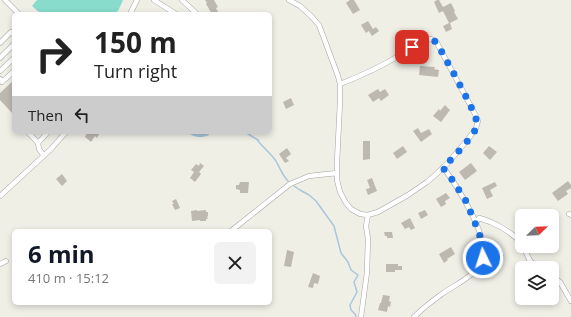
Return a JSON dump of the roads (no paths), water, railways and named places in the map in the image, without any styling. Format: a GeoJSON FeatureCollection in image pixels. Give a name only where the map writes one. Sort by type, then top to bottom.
{"type":"FeatureCollection","features":[{"type":"Feature","properties":{"kind":"street"},"geometry":{"type":"LineString","coordinates":[[131,12],[137,0]]}},
{"type":"Feature","properties":{"kind":"street"},"geometry":{"type":"LineString","coordinates":[[154,0],[173,12]]}},
{"type":"Feature","properties":{"kind":"street"},"geometry":{"type":"LineString","coordinates":[[182,0],[195,12]]}},
{"type":"Feature","properties":{"kind":"street"},"geometry":{"type":"LineString","coordinates":[[289,0],[300,6],[319,25],[340,84],[337,180],[340,192],[351,209],[360,214],[368,215],[378,212],[408,195],[427,182],[443,168],[470,138],[476,128],[478,121],[459,83],[437,43],[434,41],[426,39],[422,40],[401,54],[340,84]]}},
{"type":"Feature","properties":{"kind":"street"},"geometry":{"type":"LineString","coordinates":[[8,1],[16,12]]}},
{"type":"Feature","properties":{"kind":"street"},"geometry":{"type":"LineString","coordinates":[[0,43],[11,32],[12,33]]}},
{"type":"Feature","properties":{"kind":"street"},"geometry":{"type":"LineString","coordinates":[[0,58],[12,46]]}},
{"type":"Feature","properties":{"kind":"street"},"geometry":{"type":"LineString","coordinates":[[0,71],[12,60]]}},
{"type":"Feature","properties":{"kind":"street"},"geometry":{"type":"LineString","coordinates":[[0,80],[2,82],[12,73]]}},
{"type":"Feature","properties":{"kind":"street"},"geometry":{"type":"LineString","coordinates":[[30,134],[38,143],[39,149],[44,156]]}},
{"type":"Feature","properties":{"kind":"street"},"geometry":{"type":"LineString","coordinates":[[38,143],[44,134]]}},
{"type":"Feature","properties":{"kind":"street"},"geometry":{"type":"LineString","coordinates":[[0,196],[44,156],[64,134]]}},
{"type":"Feature","properties":{"kind":"street"},"geometry":{"type":"LineString","coordinates":[[414,317],[443,293],[466,279],[478,267],[483,258],[483,246],[476,224],[463,197],[443,168]]}},
{"type":"Feature","properties":{"kind":"street"},"geometry":{"type":"LineString","coordinates":[[234,229],[290,184],[309,176],[337,173]]}},
{"type":"Feature","properties":{"kind":"street"},"geometry":{"type":"LineString","coordinates":[[361,317],[368,272],[368,239],[366,226],[368,215]]}},
{"type":"Feature","properties":{"kind":"street"},"geometry":{"type":"LineString","coordinates":[[476,224],[479,218],[488,220],[515,237]]}},
{"type":"Feature","properties":{"kind":"street"},"geometry":{"type":"LineString","coordinates":[[0,264],[6,261]]}},
{"type":"Feature","properties":{"kind":"street"},"geometry":{"type":"LineString","coordinates":[[559,281],[571,301]]}},
{"type":"Feature","properties":{"kind":"waterway"},"geometry":{"type":"LineString","coordinates":[[248,134],[258,140],[272,156],[288,181]]}},
{"type":"Feature","properties":{"kind":"waterway"},"geometry":{"type":"LineString","coordinates":[[294,186],[316,201],[334,226],[341,253],[348,262],[351,270],[358,275],[354,282],[357,292],[350,305],[351,310],[356,317]]}}]}
